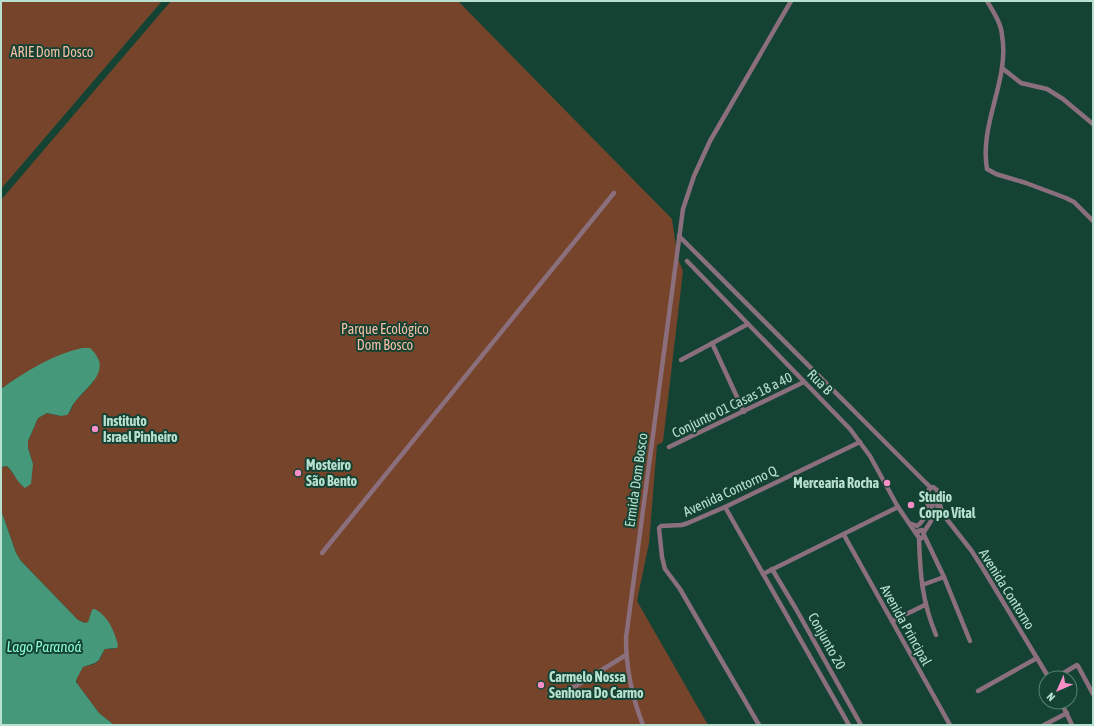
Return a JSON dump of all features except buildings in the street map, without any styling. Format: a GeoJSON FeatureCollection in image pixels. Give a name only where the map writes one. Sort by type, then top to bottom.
{"type":"FeatureCollection","features":[{"type":"Feature","properties":{"kind":"street","name":"Ermida Dom Bosco"},"geometry":{"type":"LineString","coordinates":[[644,725],[634,702],[629,678],[626,655],[628,621],[683,209],[688,192],[710,141],[791,1]]}},
{"type":"Feature","properties":{"kind":"street"},"geometry":{"type":"LineString","coordinates":[[987,1],[1002,34],[1003,48],[1002,68],[987,132],[985,155],[987,169],[996,174],[1026,183],[1066,198],[1074,202],[1093,221]]}},
{"type":"Feature","properties":{"kind":"street"},"geometry":{"type":"LineString","coordinates":[[1002,68],[1021,82],[1047,89],[1063,99],[1093,124]]}},
{"type":"Feature","properties":{"kind":"street"},"geometry":{"type":"LineString","coordinates":[[322,553],[614,193]]}},
{"type":"Feature","properties":{"kind":"street"},"geometry":{"type":"LineString","coordinates":[[679,236],[930,488],[935,488],[937,492],[933,496],[924,518],[918,524],[917,535],[925,605],[928,617],[936,635]]}},
{"type":"Feature","properties":{"kind":"street","name":"Rua B"},"geometry":{"type":"LineString","coordinates":[[687,260],[850,429],[860,442],[898,507],[917,535]]}},
{"type":"Feature","properties":{"kind":"street"},"geometry":{"type":"LineString","coordinates":[[681,360],[748,324]]}},
{"type":"Feature","properties":{"kind":"street"},"geometry":{"type":"LineString","coordinates":[[712,343],[744,412]]}},
{"type":"Feature","properties":{"kind":"street","name":"Conjunto 01 Casas 18 a 40"},"geometry":{"type":"LineString","coordinates":[[670,447],[804,382]]}},
{"type":"Feature","properties":{"kind":"street","name":"Avenida Contorno Q"},"geometry":{"type":"LineString","coordinates":[[759,725],[680,589],[665,569],[658,529],[659,527],[688,523],[725,507],[860,442]]}},
{"type":"Feature","properties":{"kind":"street"},"geometry":{"type":"LineString","coordinates":[[917,535],[922,538],[931,521],[933,496],[928,491],[930,488]]}},
{"type":"Feature","properties":{"kind":"street","name":"Avenida Contorno"},"geometry":{"type":"LineString","coordinates":[[933,496],[943,514],[982,567],[1044,670]]}},
{"type":"Feature","properties":{"kind":"street","name":"Conjunto 20"},"geometry":{"type":"LineString","coordinates":[[725,507],[850,725]]}},
{"type":"Feature","properties":{"kind":"street"},"geometry":{"type":"LineString","coordinates":[[763,574],[898,507]]}},
{"type":"Feature","properties":{"kind":"street"},"geometry":{"type":"LineString","coordinates":[[908,523],[918,524],[925,532],[970,641]]}},
{"type":"Feature","properties":{"kind":"street","name":"Avenida Principal"},"geometry":{"type":"LineString","coordinates":[[844,535],[950,725]]}},
{"type":"Feature","properties":{"kind":"street","name":"Conjunto 20"},"geometry":{"type":"LineString","coordinates":[[772,569],[861,725]]}},
{"type":"Feature","properties":{"kind":"street"},"geometry":{"type":"LineString","coordinates":[[922,585],[944,577]]}},
{"type":"Feature","properties":{"kind":"street"},"geometry":{"type":"LineString","coordinates":[[892,621],[925,605]]}},
{"type":"Feature","properties":{"kind":"street"},"geometry":{"type":"LineString","coordinates":[[563,691],[576,686],[626,655]]}},
{"type":"Feature","properties":{"kind":"street"},"geometry":{"type":"LineString","coordinates":[[978,691],[1037,658]]}},
{"type":"Feature","properties":{"kind":"street"},"geometry":{"type":"LineString","coordinates":[[1069,670],[1077,665],[1093,694]]}},
{"type":"Feature","properties":{"kind":"street"},"geometry":{"type":"LineString","coordinates":[[1065,710],[1072,725]]}},
{"type":"Feature","properties":{"kind":"street"},"geometry":{"type":"LineString","coordinates":[[1044,725],[1066,713]]}},
{"type":"Feature","properties":{"kind":"green space","name":"ARIE Dom Dosco"},"geometry":{"type":"Polygon","coordinates":[[[1,1],[162,1],[1,189],[1,1]]]}},
{"type":"Feature","properties":{"kind":"green space","name":"Parque Ecológico Dom Bosco"},"geometry":{"type":"Polygon","coordinates":[[[171,1],[458,1],[672,219],[678,259],[683,271],[663,442],[657,445],[649,543],[637,601],[708,725],[114,725],[99,713],[78,685],[77,678],[83,667],[97,662],[105,649],[114,649],[91,612],[88,622],[85,623],[78,620],[21,561],[16,553],[1,510],[1,467],[7,466],[22,486],[33,464],[28,448],[28,441],[38,418],[46,413],[61,416],[70,412],[74,403],[94,381],[14,380],[1,389],[1,200],[171,1]]]}},
{"type":"Feature","properties":{"kind":"water"},"geometry":{"type":"Polygon","coordinates":[[[82,348],[90,348],[97,356],[100,363],[99,370],[92,383],[74,404],[67,415],[61,416],[47,413],[38,418],[28,441],[28,448],[33,464],[31,484],[25,488],[7,466],[1,467],[1,389],[40,364],[60,355],[82,348]]]}},
{"type":"Feature","properties":{"kind":"water","name":"Lago Paranoá"},"geometry":{"type":"Polygon","coordinates":[[[1,510],[16,553],[21,561],[78,620],[85,623],[88,622],[93,609],[95,609],[104,616],[110,625],[115,635],[118,645],[117,648],[105,649],[99,660],[83,667],[76,682],[99,713],[114,725],[1,725],[1,510]]]}},
{"type":"Feature","properties":{"kind":"place","name":"Instituto Israel Pinheiro"},"geometry":{"type":"Point","coordinates":[95,429]}},
{"type":"Feature","properties":{"kind":"place","name":"Mosteiro São Bento"},"geometry":{"type":"Point","coordinates":[298,473]}},
{"type":"Feature","properties":{"kind":"place","name":"Mercearia Rocha"},"geometry":{"type":"Point","coordinates":[887,483]}},
{"type":"Feature","properties":{"kind":"place","name":"Studio Corpo Vital"},"geometry":{"type":"Point","coordinates":[911,505]}},
{"type":"Feature","properties":{"kind":"place","name":"Carmelo Nossa Senhora Do Carmo"},"geometry":{"type":"Point","coordinates":[541,685]}}]}
